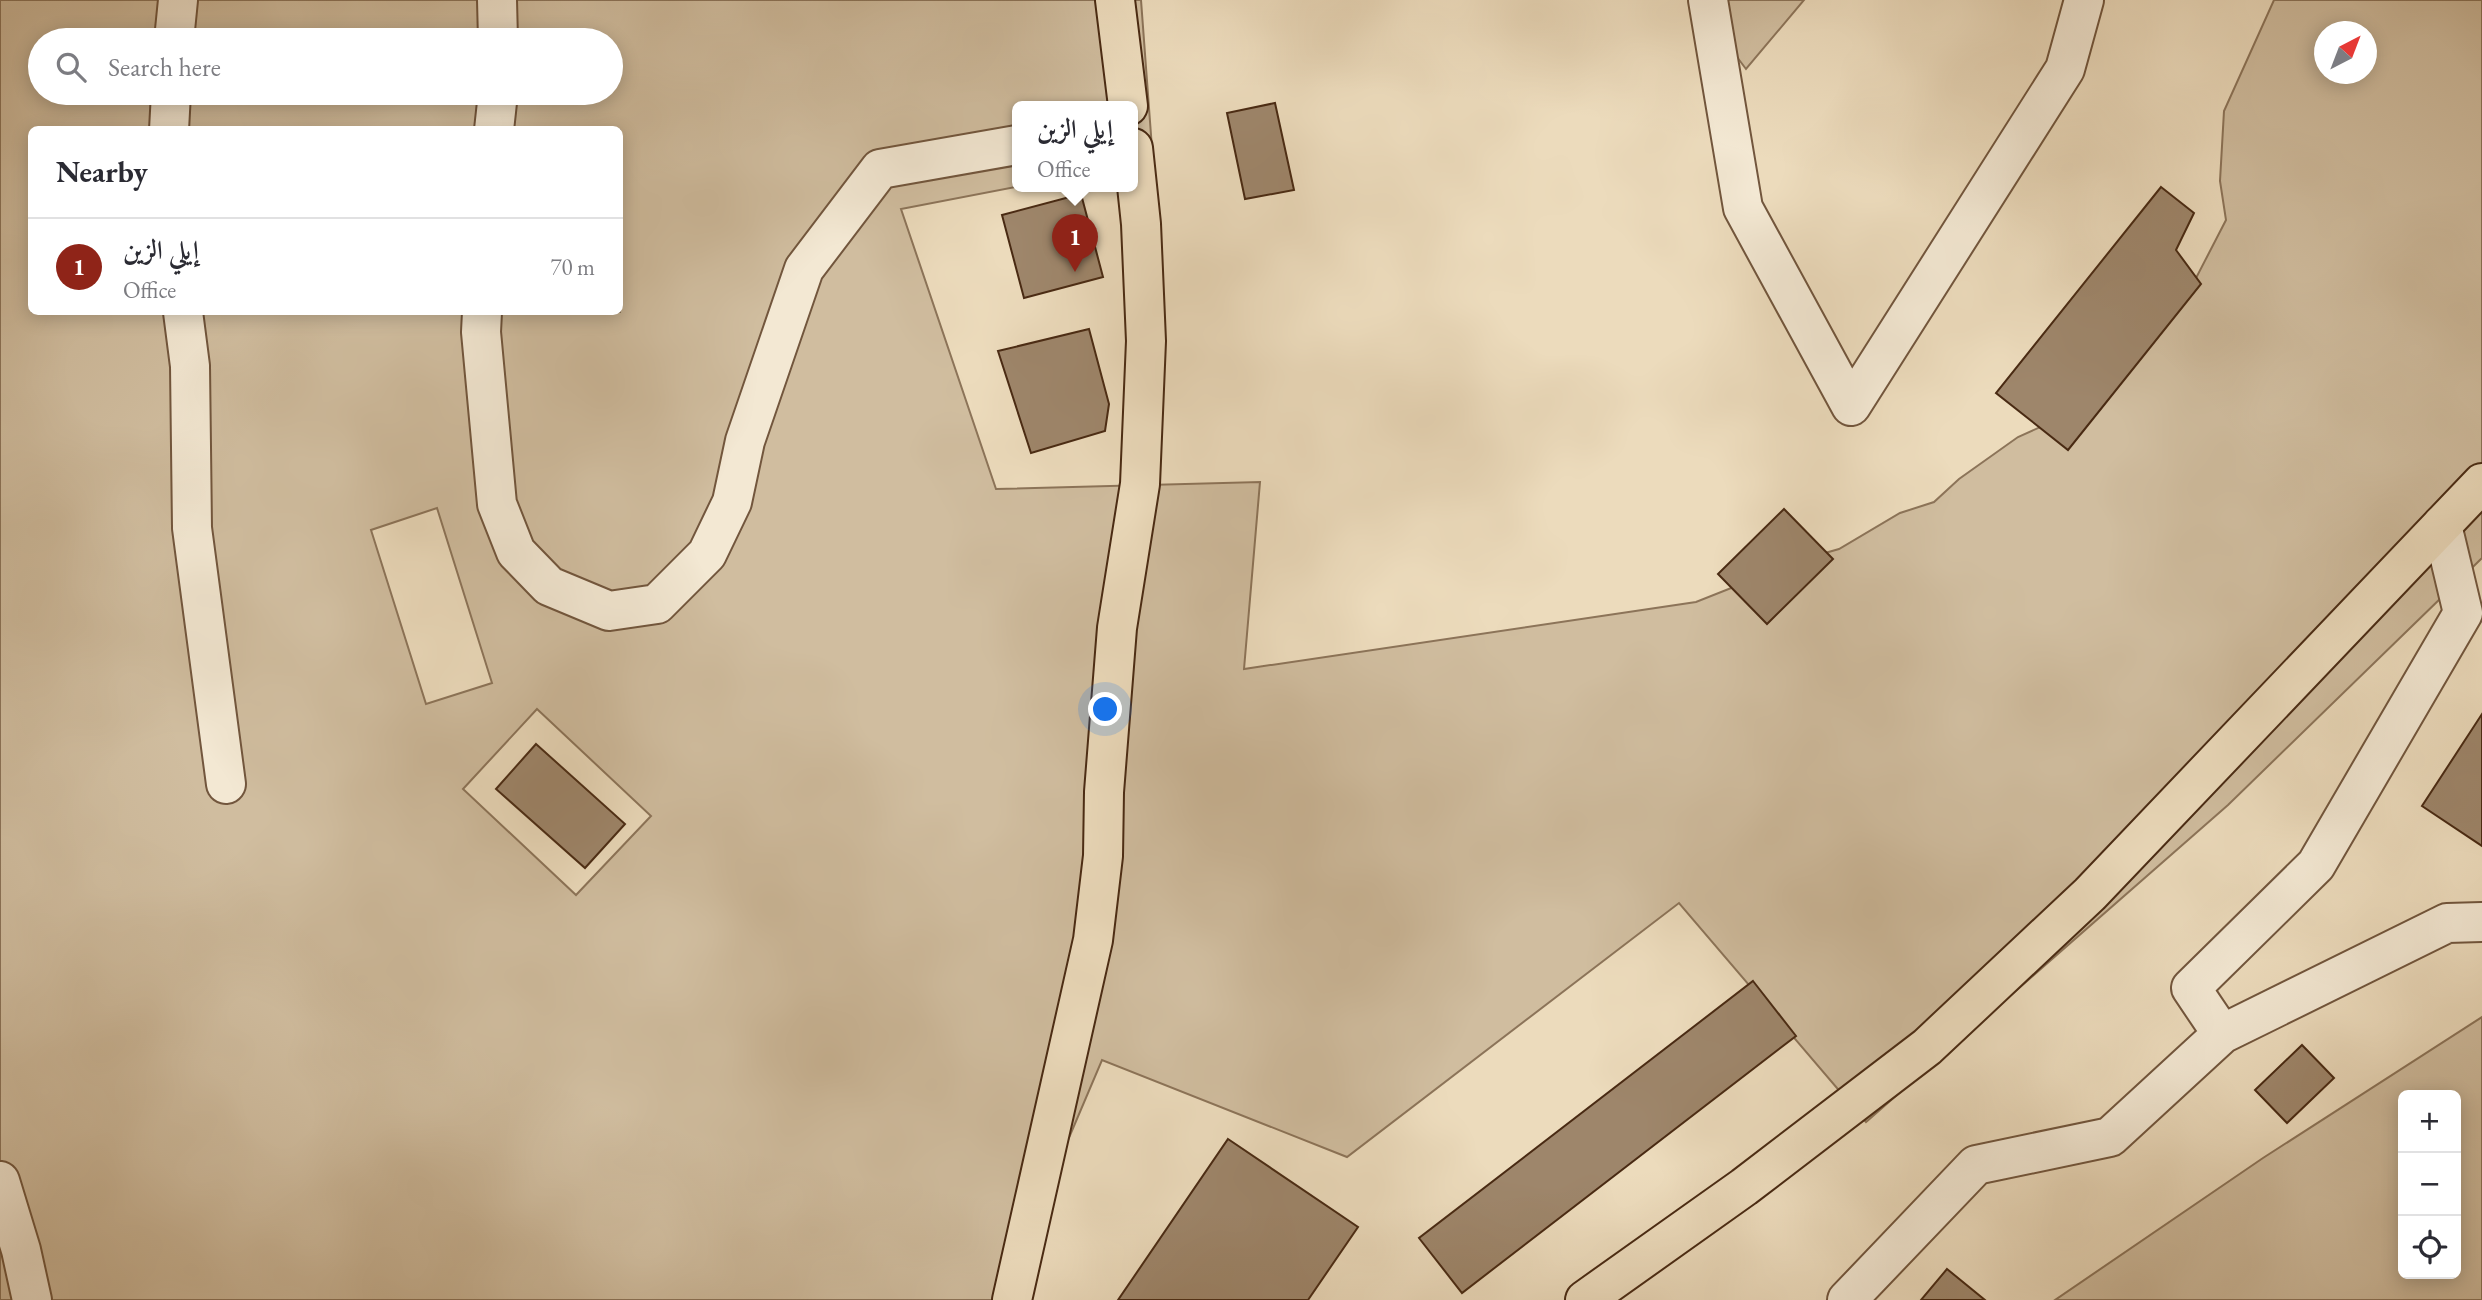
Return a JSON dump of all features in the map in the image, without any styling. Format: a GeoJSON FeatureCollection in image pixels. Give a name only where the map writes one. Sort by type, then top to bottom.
{"type":"FeatureCollection","features":[{"type":"Feature","properties":{"kind":"main road"},"geometry":{"type":"LineString","coordinates":[[1115,0],[1127,101]]}},
{"type":"Feature","properties":{"kind":"main road"},"geometry":{"type":"LineString","coordinates":[[1012,1300],[1093,940],[1103,856],[1104,792],[1117,628],[1140,484],[1146,354],[1137,192]]}},
{"type":"Feature","properties":{"kind":"main road"},"geometry":{"type":"LineString","coordinates":[[1585,1300],[1744,1187],[1927,1047],[2090,894],[2482,483]]}},
{"type":"Feature","properties":{"kind":"street"},"geometry":{"type":"LineString","coordinates":[[175,28],[178,0]]}},
{"type":"Feature","properties":{"kind":"street"},"geometry":{"type":"LineString","coordinates":[[497,0],[498,28]]}},
{"type":"Feature","properties":{"kind":"street"},"geometry":{"type":"LineString","coordinates":[[1708,0],[1743,208],[1852,406],[2065,69],[2084,0]]}},
{"type":"Feature","properties":{"kind":"street"},"geometry":{"type":"LineString","coordinates":[[169,126],[170,105]]}},
{"type":"Feature","properties":{"kind":"street"},"geometry":{"type":"LineString","coordinates":[[494,126],[497,105]]}},
{"type":"Feature","properties":{"kind":"street"},"geometry":{"type":"LineString","coordinates":[[482,315],[481,332],[498,504],[516,552],[549,586],[608,611],[657,604],[707,554],[732,502],[745,440],[804,269],[880,169],[1012,146]]}},
{"type":"Feature","properties":{"kind":"street"},"geometry":{"type":"LineString","coordinates":[[183,315],[190,366],[192,528],[226,784]]}},
{"type":"Feature","properties":{"kind":"street"},"geometry":{"type":"LineString","coordinates":[[2222,1034],[2191,988],[2316,865],[2463,613],[2442,525]]}},
{"type":"Feature","properties":{"kind":"street"},"geometry":{"type":"LineString","coordinates":[[1846,1300],[1976,1166],[2110,1137],[2222,1034],[2447,923],[2482,922]]}},
{"type":"Feature","properties":{"kind":"street"},"geometry":{"type":"LineString","coordinates":[[0,1181],[21,1250],[32,1300]]}},
{"type":"Feature","properties":{"kind":"shaded area"},"geometry":{"type":"Polygon","coordinates":[[[0,0],[1141,0],[1153,162],[1138,165],[1138,101],[1012,101],[1012,188],[901,209],[996,489],[1260,482],[1244,669],[1696,602],[1804,559],[1839,549],[1900,513],[1934,502],[1959,479],[2018,437],[2045,425],[2194,282],[2226,220],[2220,181],[2224,111],[2274,0],[2482,0],[2482,558],[2228,805],[1866,1122],[1679,903],[1347,1157],[1102,1060],[1000,1300],[0,1300],[0,0]],[[437,508],[371,530],[426,704],[492,683],[437,508]],[[537,709],[463,789],[576,895],[651,816],[537,709]]]}},
{"type":"Feature","properties":{"kind":"shaded area"},"geometry":{"type":"Polygon","coordinates":[[[1694,0],[1804,0],[1746,69],[1694,0]]]}},
{"type":"Feature","properties":{"kind":"shaded area"},"geometry":{"type":"Polygon","coordinates":[[[2482,1017],[2482,1300],[2055,1300],[2263,1158],[2482,1017]]]}},
{"type":"Feature","properties":{"kind":"building"},"geometry":{"type":"Polygon","coordinates":[[[1275,103],[1294,190],[1245,199],[1227,113],[1275,103]]]}},
{"type":"Feature","properties":{"kind":"building"},"geometry":{"type":"Polygon","coordinates":[[[2161,187],[2194,213],[2176,250],[2201,284],[2068,450],[1996,393],[2161,187]]]}},
{"type":"Feature","properties":{"kind":"building"},"geometry":{"type":"Polygon","coordinates":[[[1081,194],[1103,277],[1024,298],[1002,215],[1081,194]]]}},
{"type":"Feature","properties":{"kind":"building"},"geometry":{"type":"Polygon","coordinates":[[[1089,329],[1109,404],[1105,431],[1031,453],[998,351],[1089,329]]]}},
{"type":"Feature","properties":{"kind":"building"},"geometry":{"type":"Polygon","coordinates":[[[1784,509],[1833,559],[1767,624],[1718,574],[1784,509]]]}},
{"type":"Feature","properties":{"kind":"building"},"geometry":{"type":"Polygon","coordinates":[[[2482,714],[2482,846],[2422,806],[2482,714]]]}},
{"type":"Feature","properties":{"kind":"building"},"geometry":{"type":"Polygon","coordinates":[[[536,744],[625,824],[585,868],[496,789],[536,744]]]}},
{"type":"Feature","properties":{"kind":"building"},"geometry":{"type":"Polygon","coordinates":[[[1753,981],[1796,1036],[1462,1293],[1419,1238],[1753,981]]]}},
{"type":"Feature","properties":{"kind":"building"},"geometry":{"type":"Polygon","coordinates":[[[2302,1045],[2334,1078],[2287,1123],[2255,1090],[2302,1045]]]}},
{"type":"Feature","properties":{"kind":"building"},"geometry":{"type":"Polygon","coordinates":[[[1228,1139],[1358,1227],[1308,1300],[1118,1300],[1228,1139]]]}},
{"type":"Feature","properties":{"kind":"building"},"geometry":{"type":"Polygon","coordinates":[[[1947,1269],[1985,1300],[1921,1300],[1947,1269]]]}},
{"type":"Feature","properties":{"kind":"place","name":"إيلي الزين"},"geometry":{"type":"Point","coordinates":[1075,272]}}]}
